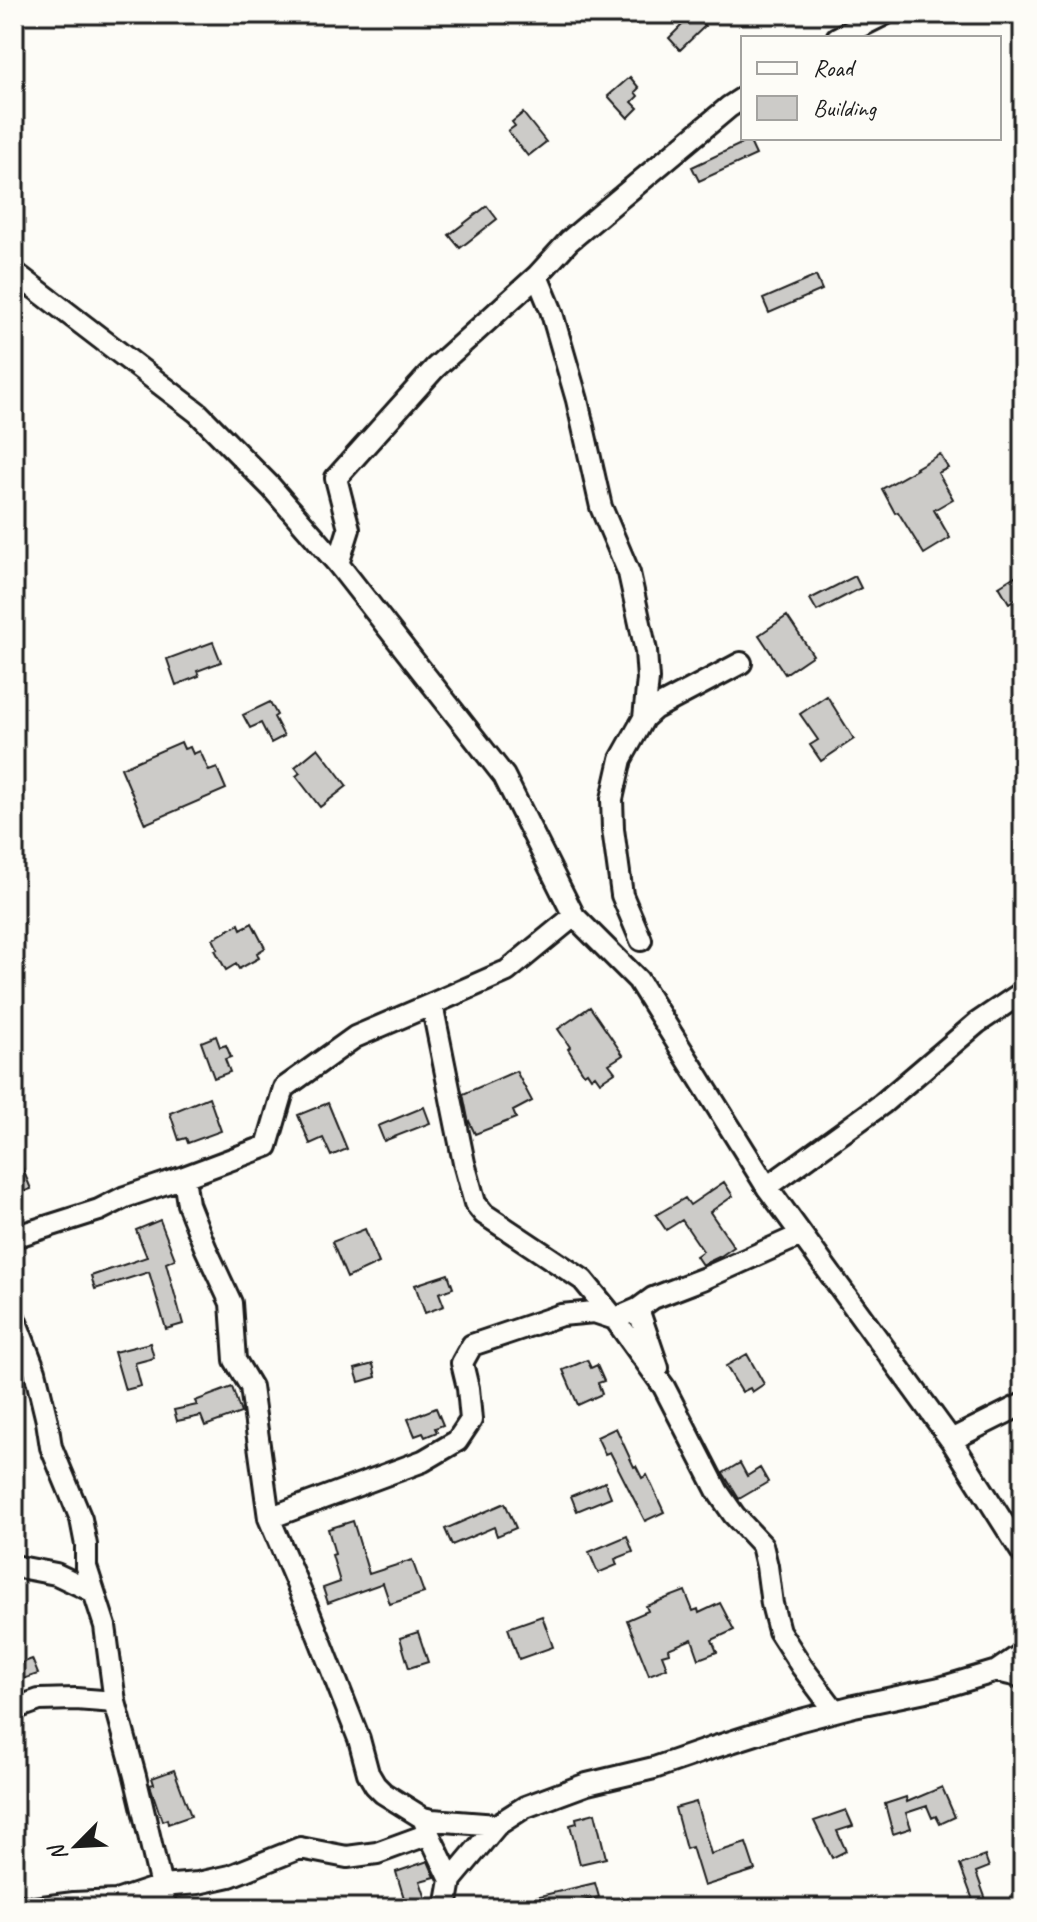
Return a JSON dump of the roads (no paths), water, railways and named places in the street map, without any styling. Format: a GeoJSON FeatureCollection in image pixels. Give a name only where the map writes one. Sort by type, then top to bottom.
{"type":"FeatureCollection","features":[{"type":"Feature","properties":{"kind":"street"},"geometry":{"type":"LineString","coordinates":[[841,36],[885,14]]}},
{"type":"Feature","properties":{"kind":"street"},"geometry":{"type":"LineString","coordinates":[[338,564],[349,529],[336,478],[435,368],[537,276],[569,241],[741,99]]}},
{"type":"Feature","properties":{"kind":"street"},"geometry":{"type":"LineString","coordinates":[[14,272],[198,413],[271,487],[338,564],[504,776],[574,916],[638,980],[767,1187],[951,1440],[1023,1554]]}},
{"type":"Feature","properties":{"kind":"street"},"geometry":{"type":"LineString","coordinates":[[537,276],[551,310],[577,400],[601,507],[632,585],[646,651],[648,679],[644,718]]}},
{"type":"Feature","properties":{"kind":"street"},"geometry":{"type":"LineString","coordinates":[[641,940],[622,895],[613,829],[612,799],[621,759],[644,718],[654,709],[741,663]]}},
{"type":"Feature","properties":{"kind":"street"},"geometry":{"type":"LineString","coordinates":[[14,1237],[99,1210],[125,1197],[267,1146],[284,1088],[355,1037],[507,971],[574,916]]}},
{"type":"Feature","properties":{"kind":"street"},"geometry":{"type":"LineString","coordinates":[[767,1187],[882,1104],[977,1023],[1023,992]]}},
{"type":"Feature","properties":{"kind":"street"},"geometry":{"type":"LineString","coordinates":[[432,1004],[475,1203],[484,1214],[583,1280],[664,1387],[718,1492],[762,1545],[779,1631],[835,1711]]}},
{"type":"Feature","properties":{"kind":"street"},"geometry":{"type":"LineString","coordinates":[[184,1177],[188,1204],[231,1303],[235,1360],[251,1387],[269,1518],[359,1739],[368,1773],[383,1793],[426,1826],[451,1880]]}},
{"type":"Feature","properties":{"kind":"street"},"geometry":{"type":"LineString","coordinates":[[269,1518],[423,1461],[457,1441],[471,1420],[462,1363],[472,1345],[561,1315],[594,1312],[615,1319],[653,1298],[801,1235]]}},
{"type":"Feature","properties":{"kind":"street"},"geometry":{"type":"LineString","coordinates":[[638,1309],[664,1387]]}},
{"type":"Feature","properties":{"kind":"street"},"geometry":{"type":"LineString","coordinates":[[14,1317],[35,1371],[51,1447],[81,1519],[86,1567],[105,1626],[115,1702],[166,1908]]}},
{"type":"Feature","properties":{"kind":"street"},"geometry":{"type":"LineString","coordinates":[[951,1440],[1023,1404]]}},
{"type":"Feature","properties":{"kind":"street"},"geometry":{"type":"LineString","coordinates":[[14,1566],[56,1574],[94,1592]]}},
{"type":"Feature","properties":{"kind":"street"},"geometry":{"type":"LineString","coordinates":[[446,1908],[451,1880],[497,1825],[525,1807],[587,1784],[654,1768],[835,1711],[940,1688],[997,1671],[1023,1653]]}},
{"type":"Feature","properties":{"kind":"street"},"geometry":{"type":"LineString","coordinates":[[997,1671],[1023,1677]]}},
{"type":"Feature","properties":{"kind":"street"},"geometry":{"type":"LineString","coordinates":[[15,1710],[39,1700],[115,1702]]}},
{"type":"Feature","properties":{"kind":"street"},"geometry":{"type":"LineString","coordinates":[[14,1905],[33,1908],[116,1901],[161,1886],[230,1876],[300,1848],[347,1857],[377,1853],[432,1820],[497,1825]]}}]}
